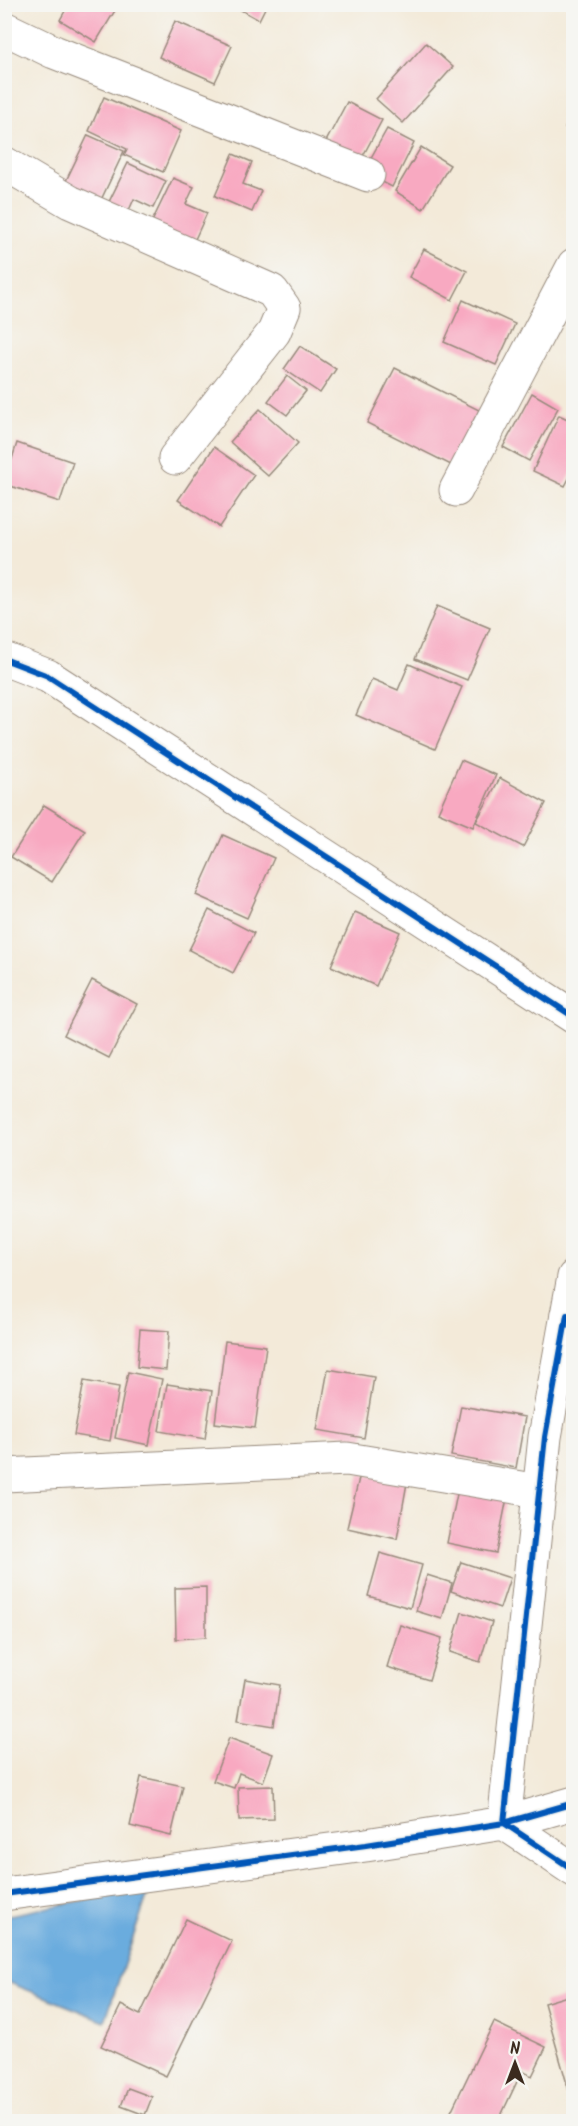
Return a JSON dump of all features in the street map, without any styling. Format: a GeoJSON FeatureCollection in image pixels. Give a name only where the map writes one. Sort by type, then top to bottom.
{"type":"FeatureCollection","features":[{"type":"Feature","properties":{"kind":"street"},"geometry":{"type":"LineString","coordinates":[[4,28],[54,51],[368,175]]}},
{"type":"Feature","properties":{"kind":"street"},"geometry":{"type":"LineString","coordinates":[[4,163],[70,202],[272,291],[284,308],[274,332],[176,458]]}},
{"type":"Feature","properties":{"kind":"street"},"geometry":{"type":"LineString","coordinates":[[456,490],[573,265]]}},
{"type":"Feature","properties":{"kind":"street"},"geometry":{"type":"LineString","coordinates":[[4,659],[48,676],[573,1017]]}},
{"type":"Feature","properties":{"kind":"street"},"geometry":{"type":"LineString","coordinates":[[504,1823],[545,1437],[570,1316],[573,1276]]}},
{"type":"Feature","properties":{"kind":"street"},"geometry":{"type":"LineString","coordinates":[[4,1475],[347,1459],[539,1491]]}},
{"type":"Feature","properties":{"kind":"street"},"geometry":{"type":"LineString","coordinates":[[4,1894],[366,1845],[504,1823],[573,1803]]}},
{"type":"Feature","properties":{"kind":"street"},"geometry":{"type":"LineString","coordinates":[[504,1823],[573,1870]]}},
{"type":"Feature","properties":{"kind":"water"},"geometry":{"type":"Polygon","coordinates":[[[150,1887],[105,2021],[5,1981],[4,1916],[150,1887]]]}},
{"type":"Feature","properties":{"kind":"building"},"geometry":{"type":"Polygon","coordinates":[[[69,4],[119,4],[96,42],[60,20],[69,4]]]}},
{"type":"Feature","properties":{"kind":"building"},"geometry":{"type":"Polygon","coordinates":[[[230,4],[267,4],[259,20],[230,4]]]}},
{"type":"Feature","properties":{"kind":"building"},"geometry":{"type":"Polygon","coordinates":[[[175,21],[232,46],[215,82],[159,57],[175,21]]]}},
{"type":"Feature","properties":{"kind":"building"},"geometry":{"type":"Polygon","coordinates":[[[426,43],[453,67],[403,123],[376,99],[426,43]]]}},
{"type":"Feature","properties":{"kind":"building"},"geometry":{"type":"Polygon","coordinates":[[[104,97],[181,131],[163,172],[124,155],[127,149],[89,131],[104,97]]]}},
{"type":"Feature","properties":{"kind":"building"},"geometry":{"type":"Polygon","coordinates":[[[347,102],[382,120],[357,167],[322,149],[347,102]]]}},
{"type":"Feature","properties":{"kind":"building"},"geometry":{"type":"Polygon","coordinates":[[[574,114],[574,133],[565,128],[574,114]]]}},
{"type":"Feature","properties":{"kind":"building"},"geometry":{"type":"Polygon","coordinates":[[[387,129],[414,143],[392,187],[363,172],[387,129]]]}},
{"type":"Feature","properties":{"kind":"building"},"geometry":{"type":"Polygon","coordinates":[[[88,135],[124,151],[100,202],[64,185],[88,135]]]}},
{"type":"Feature","properties":{"kind":"building"},"geometry":{"type":"Polygon","coordinates":[[[421,147],[450,165],[423,209],[395,191],[421,147]]]}},
{"type":"Feature","properties":{"kind":"building"},"geometry":{"type":"Polygon","coordinates":[[[233,154],[252,162],[243,184],[261,191],[252,212],[215,196],[233,154]]]}},
{"type":"Feature","properties":{"kind":"building"},"geometry":{"type":"Polygon","coordinates":[[[128,163],[166,181],[153,208],[134,199],[126,217],[106,208],[128,163]]]}},
{"type":"Feature","properties":{"kind":"building"},"geometry":{"type":"Polygon","coordinates":[[[173,178],[194,187],[186,204],[207,213],[191,248],[149,228],[173,178]]]}},
{"type":"Feature","properties":{"kind":"building"},"geometry":{"type":"Polygon","coordinates":[[[424,249],[467,271],[452,300],[409,277],[424,249]]]}},
{"type":"Feature","properties":{"kind":"building"},"geometry":{"type":"Polygon","coordinates":[[[463,300],[515,324],[496,365],[444,342],[463,300]]]}},
{"type":"Feature","properties":{"kind":"building"},"geometry":{"type":"Polygon","coordinates":[[[300,346],[336,369],[320,393],[284,369],[300,346]]]}},
{"type":"Feature","properties":{"kind":"building"},"geometry":{"type":"Polygon","coordinates":[[[395,368],[479,410],[451,465],[367,423],[395,368]]]}},
{"type":"Feature","properties":{"kind":"building"},"geometry":{"type":"Polygon","coordinates":[[[287,376],[306,391],[287,415],[268,401],[287,376]]]}},
{"type":"Feature","properties":{"kind":"building"},"geometry":{"type":"Polygon","coordinates":[[[532,393],[558,408],[529,461],[503,447],[532,393]]]}},
{"type":"Feature","properties":{"kind":"building"},"geometry":{"type":"Polygon","coordinates":[[[260,409],[298,443],[268,476],[230,442],[260,409]]]}},
{"type":"Feature","properties":{"kind":"building"},"geometry":{"type":"Polygon","coordinates":[[[559,415],[574,422],[574,469],[565,486],[533,471],[559,415]]]}},
{"type":"Feature","properties":{"kind":"building"},"geometry":{"type":"Polygon","coordinates":[[[17,443],[73,462],[60,502],[4,484],[17,443]]]}},
{"type":"Feature","properties":{"kind":"building"},"geometry":{"type":"Polygon","coordinates":[[[214,447],[254,475],[219,527],[178,500],[214,447]]]}},
{"type":"Feature","properties":{"kind":"building"},"geometry":{"type":"Polygon","coordinates":[[[437,606],[490,628],[467,680],[415,659],[437,606]]]}},
{"type":"Feature","properties":{"kind":"building"},"geometry":{"type":"Polygon","coordinates":[[[409,664],[462,687],[435,749],[356,715],[372,679],[398,690],[409,664]]]}},
{"type":"Feature","properties":{"kind":"building"},"geometry":{"type":"Polygon","coordinates":[[[461,760],[496,775],[473,827],[438,812],[461,760]]]}},
{"type":"Feature","properties":{"kind":"building"},"geometry":{"type":"Polygon","coordinates":[[[500,778],[546,803],[523,847],[476,822],[500,778]]]}},
{"type":"Feature","properties":{"kind":"building"},"geometry":{"type":"Polygon","coordinates":[[[44,805],[85,830],[52,882],[11,857],[44,805]]]}},
{"type":"Feature","properties":{"kind":"building"},"geometry":{"type":"Polygon","coordinates":[[[223,835],[274,858],[247,918],[196,895],[223,835]]]}},
{"type":"Feature","properties":{"kind":"building"},"geometry":{"type":"Polygon","coordinates":[[[209,910],[254,933],[233,973],[189,950],[209,910]]]}},
{"type":"Feature","properties":{"kind":"building"},"geometry":{"type":"Polygon","coordinates":[[[355,912],[400,932],[376,986],[331,966],[355,912]]]}},
{"type":"Feature","properties":{"kind":"building"},"geometry":{"type":"Polygon","coordinates":[[[92,980],[137,1004],[109,1058],[64,1035],[92,980]]]}},
{"type":"Feature","properties":{"kind":"building"},"geometry":{"type":"Polygon","coordinates":[[[140,1329],[169,1331],[166,1370],[137,1367],[140,1329]]]}},
{"type":"Feature","properties":{"kind":"building"},"geometry":{"type":"Polygon","coordinates":[[[225,1341],[266,1346],[255,1428],[215,1423],[225,1341]]]}},
{"type":"Feature","properties":{"kind":"building"},"geometry":{"type":"Polygon","coordinates":[[[328,1369],[374,1377],[364,1438],[317,1430],[328,1369]]]}},
{"type":"Feature","properties":{"kind":"building"},"geometry":{"type":"Polygon","coordinates":[[[128,1372],[162,1379],[149,1445],[115,1438],[128,1372]]]}},
{"type":"Feature","properties":{"kind":"building"},"geometry":{"type":"Polygon","coordinates":[[[84,1381],[119,1387],[110,1441],[74,1435],[84,1381]]]}},
{"type":"Feature","properties":{"kind":"building"},"geometry":{"type":"Polygon","coordinates":[[[167,1384],[212,1391],[205,1439],[159,1431],[167,1384]]]}},
{"type":"Feature","properties":{"kind":"building"},"geometry":{"type":"Polygon","coordinates":[[[461,1406],[525,1417],[516,1468],[451,1456],[461,1406]]]}},
{"type":"Feature","properties":{"kind":"building"},"geometry":{"type":"Polygon","coordinates":[[[360,1474],[407,1483],[397,1539],[347,1528],[360,1474]]]}},
{"type":"Feature","properties":{"kind":"building"},"geometry":{"type":"Polygon","coordinates":[[[458,1489],[507,1498],[496,1553],[447,1543],[458,1489]]]}},
{"type":"Feature","properties":{"kind":"building"},"geometry":{"type":"Polygon","coordinates":[[[380,1553],[422,1565],[410,1608],[368,1596],[380,1553]]]}},
{"type":"Feature","properties":{"kind":"building"},"geometry":{"type":"Polygon","coordinates":[[[461,1562],[510,1578],[500,1608],[451,1591],[461,1562]]]}},
{"type":"Feature","properties":{"kind":"building"},"geometry":{"type":"Polygon","coordinates":[[[427,1575],[452,1583],[442,1619],[416,1611],[427,1575]]]}},
{"type":"Feature","properties":{"kind":"building"},"geometry":{"type":"Polygon","coordinates":[[[206,1587],[206,1637],[176,1639],[175,1588],[206,1587]]]}},
{"type":"Feature","properties":{"kind":"building"},"geometry":{"type":"Polygon","coordinates":[[[462,1612],[492,1622],[480,1662],[450,1652],[462,1612]]]}},
{"type":"Feature","properties":{"kind":"building"},"geometry":{"type":"Polygon","coordinates":[[[400,1625],[442,1638],[429,1680],[387,1667],[400,1625]]]}},
{"type":"Feature","properties":{"kind":"building"},"geometry":{"type":"Polygon","coordinates":[[[245,1679],[280,1685],[274,1726],[238,1720],[245,1679]]]}},
{"type":"Feature","properties":{"kind":"building"},"geometry":{"type":"Polygon","coordinates":[[[229,1738],[273,1754],[263,1782],[239,1773],[234,1788],[213,1781],[229,1738]]]}},
{"type":"Feature","properties":{"kind":"building"},"geometry":{"type":"Polygon","coordinates":[[[141,1777],[183,1786],[171,1836],[130,1826],[141,1777]]]}},
{"type":"Feature","properties":{"kind":"building"},"geometry":{"type":"Polygon","coordinates":[[[273,1786],[274,1819],[239,1820],[238,1787],[273,1786]]]}},
{"type":"Feature","properties":{"kind":"building"},"geometry":{"type":"Polygon","coordinates":[[[186,1919],[232,1941],[166,2076],[101,2046],[121,2005],[140,2015],[186,1919]]]}},
{"type":"Feature","properties":{"kind":"building"},"geometry":{"type":"Polygon","coordinates":[[[574,1994],[574,2104],[573,2105],[544,2003],[574,1994]]]}},
{"type":"Feature","properties":{"kind":"building"},"geometry":{"type":"Polygon","coordinates":[[[494,2022],[546,2047],[532,2076],[522,2071],[498,2122],[446,2122],[494,2022]]]}},
{"type":"Feature","properties":{"kind":"building"},"geometry":{"type":"Polygon","coordinates":[[[128,2088],[152,2097],[145,2115],[121,2106],[128,2088]]]}},
{"type":"Feature","properties":{"kind":"cycle path"},"geometry":{"type":"LineString","coordinates":[[4,659],[48,676],[574,1017]]}},
{"type":"Feature","properties":{"kind":"cycle path"},"geometry":{"type":"LineString","coordinates":[[574,1317],[567,1315],[545,1437],[504,1823],[574,1803]]}},
{"type":"Feature","properties":{"kind":"cycle path"},"geometry":{"type":"LineString","coordinates":[[4,1894],[366,1845],[504,1823],[574,1870]]}}]}
